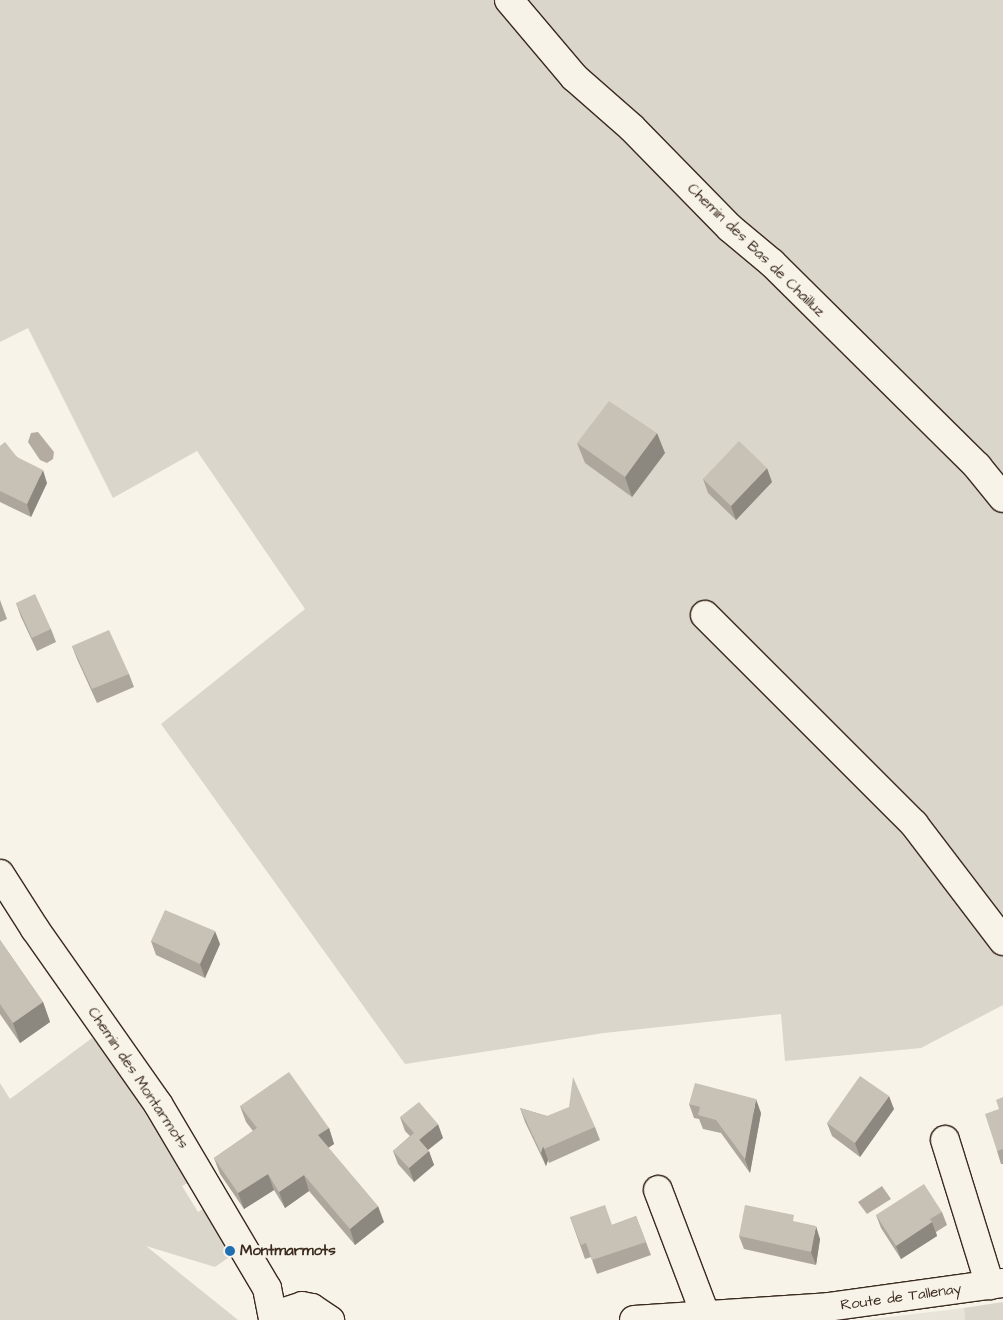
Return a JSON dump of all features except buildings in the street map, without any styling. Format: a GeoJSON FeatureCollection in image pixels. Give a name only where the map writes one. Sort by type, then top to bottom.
{"type":"FeatureCollection","features":[{"type":"Feature","properties":{"kind":"street","name":"Chemin des Bas de Chailluz"},"geometry":{"type":"LineString","coordinates":[[509,0],[574,77],[632,128],[730,228],[772,263],[977,466],[1003,498]]}},
{"type":"Feature","properties":{"kind":"street"},"geometry":{"type":"LineString","coordinates":[[705,615],[914,824],[1003,941]]}},
{"type":"Feature","properties":{"kind":"street","name":"Chemin des Montarmots"},"geometry":{"type":"LineString","coordinates":[[0,874],[35,929],[158,1104],[267,1288],[280,1316]]}},
{"type":"Feature","properties":{"kind":"street","name":"Route de Tallenay"},"geometry":{"type":"LineString","coordinates":[[634,1320],[828,1307],[996,1284],[945,1140]]}},
{"type":"Feature","properties":{"kind":"street"},"geometry":{"type":"LineString","coordinates":[[658,1190],[705,1314]]}},
{"type":"Feature","properties":{"kind":"street"},"geometry":{"type":"LineString","coordinates":[[280,1316],[312,1308],[330,1320]]}},
{"type":"Feature","properties":{"kind":"shaded area"},"geometry":{"type":"Polygon","coordinates":[[[0,0],[1003,0],[1003,1005],[921,1048],[785,1061],[781,1014],[604,1033],[405,1064],[161,724],[305,609],[197,451],[113,498],[28,328],[0,342],[0,0]]]}},
{"type":"Feature","properties":{"kind":"shaded area"},"geometry":{"type":"Polygon","coordinates":[[[38,432],[54,452],[53,459],[47,463],[40,460],[28,442],[31,433],[38,432]]]}},
{"type":"Feature","properties":{"kind":"shaded area"},"geometry":{"type":"Polygon","coordinates":[[[92,1038],[106,1051],[190,1182],[182,1186],[198,1212],[204,1208],[235,1253],[215,1267],[146,1246],[238,1320],[0,1320],[0,1083],[10,1099],[92,1038]]]}},
{"type":"Feature","properties":{"kind":"shaded area"},"geometry":{"type":"Polygon","coordinates":[[[882,1186],[891,1199],[867,1214],[858,1202],[882,1186]]]}},
{"type":"Feature","properties":{"kind":"shaded area"},"geometry":{"type":"Polygon","coordinates":[[[1003,1302],[1003,1320],[965,1320],[964,1308],[1003,1302]]]}},
{"type":"Feature","properties":{"kind":"shaded area"},"geometry":{"type":"Polygon","coordinates":[[[964,1308],[965,1320],[865,1320],[964,1308]]]}},
{"type":"Feature","properties":{"kind":"place","name":"Montmarmots"},"geometry":{"type":"Point","coordinates":[230,1251]}}]}
